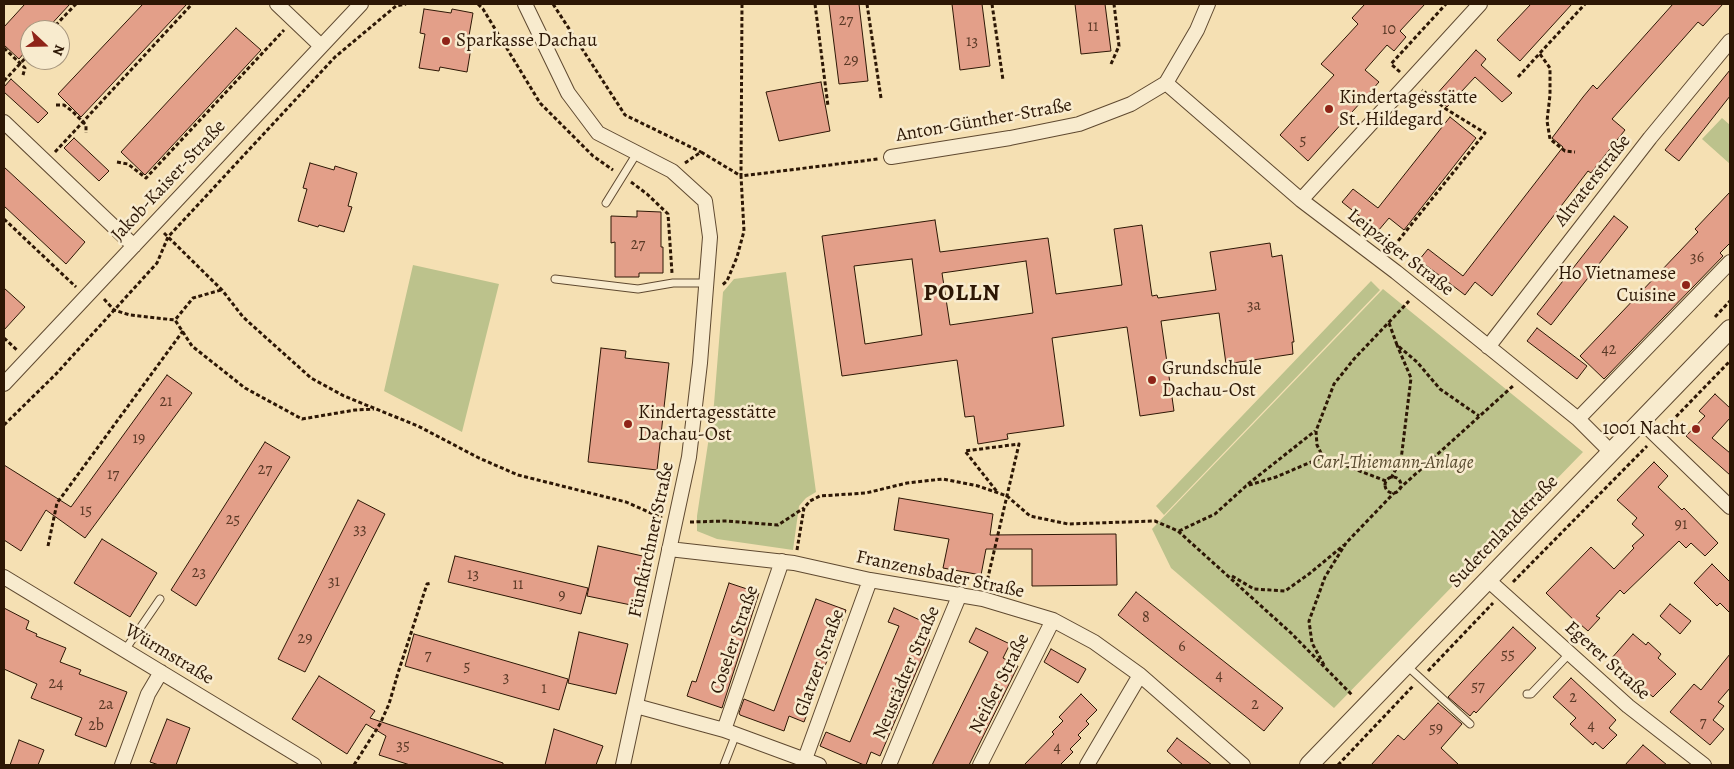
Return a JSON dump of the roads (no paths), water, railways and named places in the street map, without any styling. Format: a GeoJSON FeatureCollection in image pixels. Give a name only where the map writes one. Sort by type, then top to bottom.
{"type":"FeatureCollection","features":[{"type":"Feature","properties":{"kind":"street"},"geometry":{"type":"LineString","coordinates":[[277,4],[320,45]]}},
{"type":"Feature","properties":{"kind":"street","name":"Jakob-Kaiser-Straße"},"geometry":{"type":"LineString","coordinates":[[4,384],[320,45],[361,4]]}},
{"type":"Feature","properties":{"kind":"street"},"geometry":{"type":"LineString","coordinates":[[525,4],[568,93],[598,133],[637,153]]}},
{"type":"Feature","properties":{"kind":"street","name":"Anton-Günther-Straße"},"geometry":{"type":"LineString","coordinates":[[891,157],[1010,138],[1079,124],[1131,104],[1166,83],[1197,30],[1208,4]]}},
{"type":"Feature","properties":{"kind":"street"},"geometry":{"type":"LineString","coordinates":[[1301,200],[1480,4]]}},
{"type":"Feature","properties":{"kind":"street","name":"Altvaterstraße"},"geometry":{"type":"LineString","coordinates":[[1488,347],[1650,138],[1730,41]]}},
{"type":"Feature","properties":{"kind":"street","name":"Leipziger Straße"},"geometry":{"type":"LineString","coordinates":[[1166,83],[1301,200],[1382,261],[1578,419],[1611,452]]}},
{"type":"Feature","properties":{"kind":"street"},"geometry":{"type":"LineString","coordinates":[[4,122],[134,246]]}},
{"type":"Feature","properties":{"kind":"street","name":"Fünfkirchner Straße"},"geometry":{"type":"LineString","coordinates":[[623,765],[689,457],[700,363],[710,237],[705,201],[672,171],[637,153]]}},
{"type":"Feature","properties":{"kind":"street"},"geometry":{"type":"LineString","coordinates":[[1578,419],[1730,262]]}},
{"type":"Feature","properties":{"kind":"street","name":"Sudetenlandstraße"},"geometry":{"type":"LineString","coordinates":[[1310,765],[1730,329]]}},
{"type":"Feature","properties":{"kind":"street"},"geometry":{"type":"LineString","coordinates":[[1642,422],[1730,507]]}},
{"type":"Feature","properties":{"kind":"street","name":"Franzensbader Straße"},"geometry":{"type":"LineString","coordinates":[[669,550],[788,562],[870,580],[983,599],[1053,620],[1094,642],[1140,675],[1243,765]]}},
{"type":"Feature","properties":{"kind":"street","name":"Coseler Straße"},"geometry":{"type":"LineString","coordinates":[[730,732],[788,562]]}},
{"type":"Feature","properties":{"kind":"street","name":"Würmstraße"},"geometry":{"type":"LineString","coordinates":[[4,577],[314,765]]}},
{"type":"Feature","properties":{"kind":"street","name":"Glatzer Straße"},"geometry":{"type":"LineString","coordinates":[[805,759],[870,580]]}},
{"type":"Feature","properties":{"kind":"street","name":"Egerer Straße"},"geometry":{"type":"LineString","coordinates":[[1488,580],[1628,706],[1704,765]]}},
{"type":"Feature","properties":{"kind":"street","name":"Neustädter Straße"},"geometry":{"type":"LineString","coordinates":[[889,765],[960,594]]}},
{"type":"Feature","properties":{"kind":"street","name":"Neißer Straße"},"geometry":{"type":"LineString","coordinates":[[980,765],[1053,620]]}},
{"type":"Feature","properties":{"kind":"street"},"geometry":{"type":"LineString","coordinates":[[122,765],[148,694],[161,672]]}},
{"type":"Feature","properties":{"kind":"street"},"geometry":{"type":"LineString","coordinates":[[1088,765],[1140,675]]}},
{"type":"Feature","properties":{"kind":"street"},"geometry":{"type":"LineString","coordinates":[[636,706],[730,732],[819,765]]}},
{"type":"Feature","properties":{"kind":"lane"},"geometry":{"type":"LineString","coordinates":[[606,203],[637,153]]}},
{"type":"Feature","properties":{"kind":"lane"},"geometry":{"type":"LineString","coordinates":[[555,279],[638,289],[673,282],[706,290]]}},
{"type":"Feature","properties":{"kind":"lane"},"geometry":{"type":"LineString","coordinates":[[125,650],[160,599]]}},
{"type":"Feature","properties":{"kind":"lane"},"geometry":{"type":"LineString","coordinates":[[1527,694],[1531,694],[1570,653]]}},
{"type":"Feature","properties":{"kind":"lane"},"geometry":{"type":"LineString","coordinates":[[1406,664],[1470,724]]}},
{"type":"Feature","properties":{"kind":"lane"},"geometry":{"type":"LineString","coordinates":[[724,765],[730,732]]}},
{"type":"Feature","properties":{"kind":"place","name":"Sparkasse Dachau"},"geometry":{"type":"Point","coordinates":[446,41]}},
{"type":"Feature","properties":{"kind":"place","name":"Kindertagesstätte St. Hildegard"},"geometry":{"type":"Point","coordinates":[1329,109]}},
{"type":"Feature","properties":{"kind":"place","name":"Ho Vietnamese Cuisine"},"geometry":{"type":"Point","coordinates":[1686,285]}},
{"type":"Feature","properties":{"kind":"place","name":"Grundschule Dachau-Ost"},"geometry":{"type":"Point","coordinates":[1152,380]}},
{"type":"Feature","properties":{"kind":"place","name":"Kindertagesstätte Dachau-Ost"},"geometry":{"type":"Point","coordinates":[628,424]}},
{"type":"Feature","properties":{"kind":"place","name":"1001 Nacht"},"geometry":{"type":"Point","coordinates":[1696,429]}},
{"type":"Feature","properties":{"kind":"district","name":"POLLN"},"geometry":{"type":"Point","coordinates":[962,294]}},
{"type":"Feature","properties":{"kind":"park label","name":"Carl-Thiemann-Anlage"},"geometry":{"type":"Point","coordinates":[1393,463]}}]}
